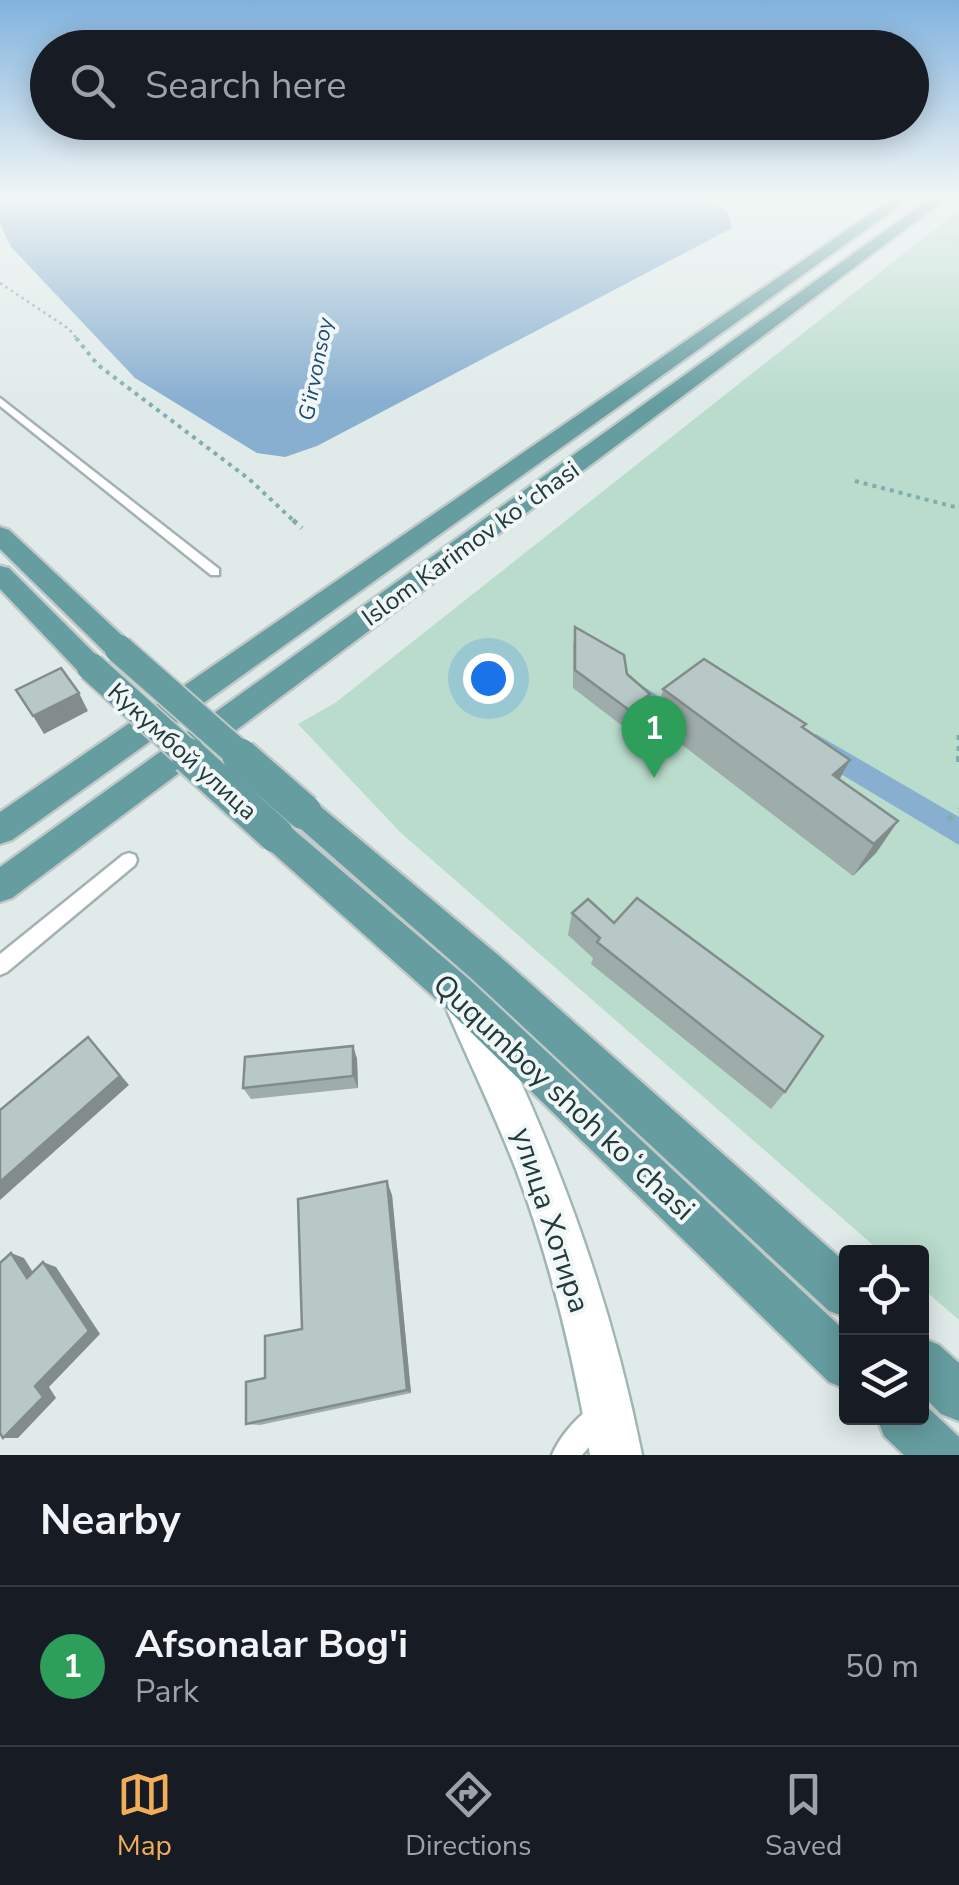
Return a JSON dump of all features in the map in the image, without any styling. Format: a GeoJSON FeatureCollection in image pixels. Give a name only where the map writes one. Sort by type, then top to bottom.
{"type":"FeatureCollection","features":[{"type":"Feature","properties":{"kind":"main road","name":"Islom Karimov koʻchasi"},"geometry":{"type":"LineString","coordinates":[[0,830],[796,266]]}},
{"type":"Feature","properties":{"kind":"main road","name":"Islom Karimov koʻchasi"},"geometry":{"type":"LineString","coordinates":[[0,887],[847,266]]}},
{"type":"Feature","properties":{"kind":"main road","name":"Кукумбой улица"},"geometry":{"type":"LineString","coordinates":[[0,535],[290,823]]}},
{"type":"Feature","properties":{"kind":"main road","name":"Кукумбой улица"},"geometry":{"type":"LineString","coordinates":[[0,574],[91,667],[290,823]]}},
{"type":"Feature","properties":{"kind":"main road","name":"Ququmboy shoh koʻchasi"},"geometry":{"type":"LineString","coordinates":[[290,823],[458,994],[839,1358]]}},
{"type":"Feature","properties":{"kind":"main road","name":"Ququmboy shoh koʻchasi"},"geometry":{"type":"LineString","coordinates":[[290,823],[485,967],[839,1288]]}},
{"type":"Feature","properties":{"kind":"main road","name":"улица Хотира"},"geometry":{"type":"LineString","coordinates":[[458,994],[508,1093],[544,1185],[577,1288],[608,1406],[616,1455]]}},
{"type":"Feature","properties":{"kind":"main road"},"geometry":{"type":"LineString","coordinates":[[929,1368],[959,1396]]}},
{"type":"Feature","properties":{"kind":"lane"},"geometry":{"type":"LineString","coordinates":[[0,401],[215,572]]}},
{"type":"Feature","properties":{"kind":"lane"},"geometry":{"type":"LineString","coordinates":[[0,966],[129,860]]}},
{"type":"Feature","properties":{"kind":"lane"},"geometry":{"type":"LineString","coordinates":[[564,1455],[608,1406]]}},
{"type":"Feature","properties":{"kind":"path"},"geometry":{"type":"LineString","coordinates":[[0,283],[69,329],[98,365],[249,479],[302,528]]}},
{"type":"Feature","properties":{"kind":"path"},"geometry":{"type":"LineString","coordinates":[[855,482],[959,508]]}},
{"type":"Feature","properties":{"kind":"path"},"geometry":{"type":"LineString","coordinates":[[959,736],[959,764]]}},
{"type":"Feature","properties":{"kind":"path"},"geometry":{"type":"LineString","coordinates":[[948,820],[959,808]]}},
{"type":"Feature","properties":{"kind":"green space"},"geometry":{"type":"Polygon","coordinates":[[[888,266],[959,266],[959,1320],[929,1294],[929,1245],[873,1245],[400,832],[298,724],[335,703],[888,266]]]}},
{"type":"Feature","properties":{"kind":"water","name":"G‘irvonsoy"},"geometry":{"type":"Polygon","coordinates":[[[29,266],[660,266],[317,446],[285,457],[257,453],[135,378],[29,266]]]}},
{"type":"Feature","properties":{"kind":"building"},"geometry":{"type":"Polygon","coordinates":[[[575,627],[624,655],[627,674],[650,694],[629,710],[575,670],[575,627]]]}},
{"type":"Feature","properties":{"kind":"building"},"geometry":{"type":"Polygon","coordinates":[[[704,659],[806,724],[802,727],[850,760],[833,775],[898,821],[874,844],[663,689],[704,659]]]}},
{"type":"Feature","properties":{"kind":"building"},"geometry":{"type":"Polygon","coordinates":[[[61,668],[79,693],[33,716],[16,690],[61,668]]]}},
{"type":"Feature","properties":{"kind":"building"},"geometry":{"type":"Polygon","coordinates":[[[637,898],[823,1036],[785,1092],[597,942],[600,938],[572,913],[588,899],[614,923],[637,898]]]}},
{"type":"Feature","properties":{"kind":"building"},"geometry":{"type":"Polygon","coordinates":[[[88,1037],[120,1076],[0,1182],[0,1110],[88,1037]]]}},
{"type":"Feature","properties":{"kind":"building"},"geometry":{"type":"Polygon","coordinates":[[[353,1046],[353,1076],[243,1088],[245,1057],[353,1046]]]}},
{"type":"Feature","properties":{"kind":"building"},"geometry":{"type":"Polygon","coordinates":[[[387,1181],[407,1390],[246,1424],[246,1382],[265,1378],[265,1336],[302,1329],[298,1199],[387,1181]]]}},
{"type":"Feature","properties":{"kind":"building"},"geometry":{"type":"Polygon","coordinates":[[[11,1253],[27,1278],[43,1262],[89,1331],[35,1386],[43,1397],[3,1438],[0,1263],[11,1253]]]}},
{"type":"Feature","properties":{"kind":"waterway"},"geometry":{"type":"LineString","coordinates":[[625,684],[659,711],[691,696]]}},
{"type":"Feature","properties":{"kind":"waterway"},"geometry":{"type":"LineString","coordinates":[[816,745],[959,832]]}},
{"type":"Feature","properties":{"kind":"place","name":"Afsonalar Bog'i"},"geometry":{"type":"Point","coordinates":[654,778]}}]}
